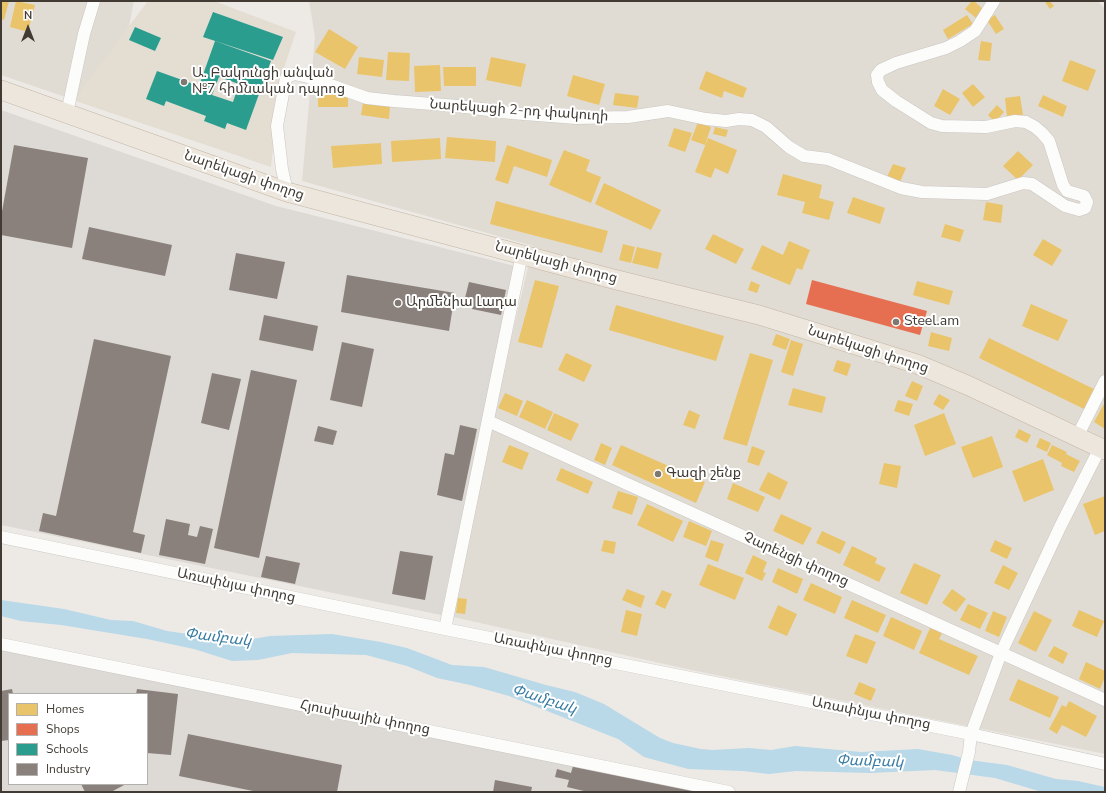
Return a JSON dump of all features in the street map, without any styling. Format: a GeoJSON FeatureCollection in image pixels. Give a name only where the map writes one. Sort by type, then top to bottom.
{"type":"FeatureCollection","features":[{"type":"Feature","properties":{"kind":"highway","name":"Նարեկացի փողոց"},"geometry":{"type":"LineString","coordinates":[[1,90],[287,192],[609,278],[759,315],[917,364],[967,385],[1102,449]]}},
{"type":"Feature","properties":{"kind":"street"},"geometry":{"type":"LineString","coordinates":[[67,113],[84,34],[94,1]]}},
{"type":"Feature","properties":{"kind":"street","name":"Նարեկացի 2-րդ փակուղի"},"geometry":{"type":"LineString","coordinates":[[287,192],[282,169],[277,126],[286,78],[294,74],[308,76],[367,98],[394,102],[458,106],[511,113],[576,118],[628,117],[668,110],[706,119],[752,120],[766,127],[789,147],[804,156],[828,159],[901,188],[922,192],[987,194],[1023,183],[1032,184],[1065,206],[1079,210],[1085,208],[1087,202],[1084,196],[1068,191],[1063,185],[1049,140],[1035,127],[1026,122],[1015,121],[986,127],[942,126],[931,123],[896,101],[882,90],[878,82],[877,75],[881,70],[896,63],[946,48],[975,31],[994,1]]}},
{"type":"Feature","properties":{"kind":"street"},"geometry":{"type":"LineString","coordinates":[[445,629],[522,254]]}},
{"type":"Feature","properties":{"kind":"street"},"geometry":{"type":"LineString","coordinates":[[1077,437],[1105,381]]}},
{"type":"Feature","properties":{"kind":"street","name":"Չարենցի փողոց"},"geometry":{"type":"LineString","coordinates":[[488,421],[1105,700]]}},
{"type":"Feature","properties":{"kind":"street"},"geometry":{"type":"LineString","coordinates":[[960,792],[969,752],[970,734],[1001,653],[1058,533],[1102,449]]}},
{"type":"Feature","properties":{"kind":"street","name":"Առափնյա փողոց"},"geometry":{"type":"LineString","coordinates":[[1,537],[445,629],[970,734],[1105,764]]}},
{"type":"Feature","properties":{"kind":"street","name":"Հյուսիսային փողոց"},"geometry":{"type":"LineString","coordinates":[[1,644],[729,792]]}},
{"type":"Feature","properties":{"kind":"shaded area"},"geometry":{"type":"Polygon","coordinates":[[[1,1],[134,1],[112,113],[1,75],[1,1]]]}},
{"type":"Feature","properties":{"kind":"shaded area","name":"Ա. Բակունցի անվան №7 հիմնական դպրոց"},"geometry":{"type":"Polygon","coordinates":[[[148,1],[214,1],[296,32],[281,77],[271,167],[76,101],[83,87],[148,1]]]}},
{"type":"Feature","properties":{"kind":"shaded area"},"geometry":{"type":"Polygon","coordinates":[[[309,1],[1098,1],[1105,9],[1105,754],[696,671],[453,617],[489,432],[533,246],[302,181],[315,37],[309,1]]]}},
{"type":"Feature","properties":{"kind":"shaded area"},"geometry":{"type":"Polygon","coordinates":[[[1,110],[276,206],[515,266],[441,615],[1,525],[1,110]]]}},
{"type":"Feature","properties":{"kind":"shaded area"},"geometry":{"type":"Polygon","coordinates":[[[1,649],[714,792],[1,792],[1,649]]]}},
{"type":"Feature","properties":{"kind":"water","name":"Փամբակ"},"geometry":{"type":"Polygon","coordinates":[[[1,600],[64,609],[111,620],[133,621],[167,631],[209,637],[247,640],[270,636],[332,634],[381,642],[407,648],[452,665],[484,667],[575,692],[604,704],[660,738],[673,743],[701,749],[712,750],[749,748],[771,750],[795,746],[861,752],[918,749],[952,755],[969,760],[1007,765],[1056,779],[1078,781],[1105,787],[1105,792],[1042,792],[995,778],[935,770],[870,773],[796,771],[769,774],[743,771],[688,769],[644,757],[618,739],[509,696],[470,685],[437,678],[407,666],[366,655],[292,653],[258,660],[232,661],[194,649],[147,639],[61,625],[21,621],[1,616],[1,600]]]}},
{"type":"Feature","properties":{"kind":"building: Homes"},"geometry":{"type":"Polygon","coordinates":[[[1,1],[9,1],[4,20],[1,19],[1,1]]]}},
{"type":"Feature","properties":{"kind":"building: Homes"},"geometry":{"type":"Polygon","coordinates":[[[16,1],[35,5],[28,32],[10,27],[16,1]]]}},
{"type":"Feature","properties":{"kind":"building: Homes"},"geometry":{"type":"Polygon","coordinates":[[[972,1],[984,10],[976,18],[965,9],[972,1]]]}},
{"type":"Feature","properties":{"kind":"building: Homes"},"geometry":{"type":"Polygon","coordinates":[[[1050,1],[1054,6],[1050,9],[1045,2],[1050,1]]]}},
{"type":"Feature","properties":{"kind":"building: Homes"},"geometry":{"type":"Polygon","coordinates":[[[967,15],[973,24],[948,39],[943,30],[967,15]]]}},
{"type":"Feature","properties":{"kind":"building: Homes"},"geometry":{"type":"Polygon","coordinates":[[[995,15],[1004,29],[996,34],[987,20],[995,15]]]}},
{"type":"Feature","properties":{"kind":"building: Homes"},"geometry":{"type":"Polygon","coordinates":[[[329,29],[358,47],[345,69],[315,52],[329,29]]]}},
{"type":"Feature","properties":{"kind":"building: Homes"},"geometry":{"type":"Polygon","coordinates":[[[981,41],[992,43],[990,61],[978,60],[981,41]]]}},
{"type":"Feature","properties":{"kind":"building: Homes"},"geometry":{"type":"Polygon","coordinates":[[[388,52],[410,53],[409,81],[386,80],[388,52]]]}},
{"type":"Feature","properties":{"kind":"building: Homes"},"geometry":{"type":"Polygon","coordinates":[[[359,57],[384,60],[382,77],[357,74],[359,57]]]}},
{"type":"Feature","properties":{"kind":"building: Homes"},"geometry":{"type":"Polygon","coordinates":[[[491,57],[526,64],[521,87],[486,80],[491,57]]]}},
{"type":"Feature","properties":{"kind":"building: Homes"},"geometry":{"type":"Polygon","coordinates":[[[1070,60],[1096,70],[1088,91],[1062,81],[1070,60]]]}},
{"type":"Feature","properties":{"kind":"building: Homes"},"geometry":{"type":"Polygon","coordinates":[[[440,65],[441,91],[415,92],[414,66],[440,65]]]}},
{"type":"Feature","properties":{"kind":"building: Homes"},"geometry":{"type":"Polygon","coordinates":[[[443,67],[476,67],[476,86],[444,86],[443,67]]]}},
{"type":"Feature","properties":{"kind":"building: Homes"},"geometry":{"type":"Polygon","coordinates":[[[706,71],[747,88],[743,98],[724,91],[722,98],[699,89],[706,71]]]}},
{"type":"Feature","properties":{"kind":"building: Homes"},"geometry":{"type":"Polygon","coordinates":[[[573,75],[605,84],[599,105],[567,96],[573,75]]]}},
{"type":"Feature","properties":{"kind":"building: Homes"},"geometry":{"type":"Polygon","coordinates":[[[973,84],[985,97],[973,107],[962,93],[973,84]]]}},
{"type":"Feature","properties":{"kind":"building: Homes"},"geometry":{"type":"Polygon","coordinates":[[[943,89],[960,99],[950,115],[934,106],[943,89]]]}},
{"type":"Feature","properties":{"kind":"building: Homes"},"geometry":{"type":"Polygon","coordinates":[[[615,93],[639,96],[637,108],[613,105],[615,93]]]}},
{"type":"Feature","properties":{"kind":"building: Homes"},"geometry":{"type":"Polygon","coordinates":[[[318,94],[348,95],[348,107],[318,107],[318,94]]]}},
{"type":"Feature","properties":{"kind":"building: Homes"},"geometry":{"type":"Polygon","coordinates":[[[1043,95],[1067,106],[1063,117],[1038,106],[1043,95]]]}},
{"type":"Feature","properties":{"kind":"building: Homes"},"geometry":{"type":"Polygon","coordinates":[[[1020,96],[1023,115],[1007,117],[1005,98],[1020,96]]]}},
{"type":"Feature","properties":{"kind":"building: Homes"},"geometry":{"type":"Polygon","coordinates":[[[363,103],[390,106],[389,119],[361,115],[363,103]]]}},
{"type":"Feature","properties":{"kind":"building: Homes"},"geometry":{"type":"Polygon","coordinates":[[[997,105],[1004,112],[995,122],[988,115],[997,105]]]}},
{"type":"Feature","properties":{"kind":"building: Homes"},"geometry":{"type":"Polygon","coordinates":[[[698,122],[711,127],[705,145],[691,140],[698,122]]]}},
{"type":"Feature","properties":{"kind":"building: Homes"},"geometry":{"type":"Polygon","coordinates":[[[715,127],[728,130],[726,137],[713,134],[715,127]]]}},
{"type":"Feature","properties":{"kind":"building: Homes"},"geometry":{"type":"Polygon","coordinates":[[[674,128],[692,133],[685,152],[668,146],[674,128]]]}},
{"type":"Feature","properties":{"kind":"building: Homes"},"geometry":{"type":"Polygon","coordinates":[[[447,137],[496,141],[495,162],[445,158],[447,137]]]}},
{"type":"Feature","properties":{"kind":"building: Homes"},"geometry":{"type":"Polygon","coordinates":[[[440,138],[441,159],[392,162],[391,141],[440,138]]]}},
{"type":"Feature","properties":{"kind":"building: Homes"},"geometry":{"type":"Polygon","coordinates":[[[708,138],[737,150],[728,174],[715,168],[711,178],[695,172],[708,138]]]}},
{"type":"Feature","properties":{"kind":"building: Homes"},"geometry":{"type":"Polygon","coordinates":[[[381,143],[382,164],[333,168],[331,146],[381,143]]]}},
{"type":"Feature","properties":{"kind":"building: Homes"},"geometry":{"type":"Polygon","coordinates":[[[507,145],[552,160],[547,177],[514,166],[508,184],[495,180],[507,145]]]}},
{"type":"Feature","properties":{"kind":"building: Homes"},"geometry":{"type":"Polygon","coordinates":[[[564,150],[590,160],[586,171],[601,177],[591,203],[549,185],[564,150]]]}},
{"type":"Feature","properties":{"kind":"building: Homes"},"geometry":{"type":"Polygon","coordinates":[[[1018,151],[1033,165],[1018,180],[1003,166],[1018,151]]]}},
{"type":"Feature","properties":{"kind":"building: Homes"},"geometry":{"type":"Polygon","coordinates":[[[893,164],[906,168],[900,182],[887,177],[893,164]]]}},
{"type":"Feature","properties":{"kind":"building: Homes"},"geometry":{"type":"Polygon","coordinates":[[[783,174],[822,185],[819,198],[834,202],[829,220],[802,213],[805,202],[777,195],[783,174]]]}},
{"type":"Feature","properties":{"kind":"building: Homes"},"geometry":{"type":"Polygon","coordinates":[[[604,183],[661,210],[651,230],[595,204],[604,183]]]}},
{"type":"Feature","properties":{"kind":"building: Homes"},"geometry":{"type":"Polygon","coordinates":[[[853,197],[885,208],[880,224],[847,213],[853,197]]]}},
{"type":"Feature","properties":{"kind":"building: Homes"},"geometry":{"type":"Polygon","coordinates":[[[496,201],[608,231],[602,253],[490,224],[496,201]]]}},
{"type":"Feature","properties":{"kind":"building: Homes"},"geometry":{"type":"Polygon","coordinates":[[[986,202],[1003,205],[1001,223],[983,220],[986,202]]]}},
{"type":"Feature","properties":{"kind":"building: Homes"},"geometry":{"type":"Polygon","coordinates":[[[945,224],[964,230],[960,242],[941,237],[945,224]]]}},
{"type":"Feature","properties":{"kind":"building: Homes"},"geometry":{"type":"Polygon","coordinates":[[[713,234],[744,249],[736,264],[705,249],[713,234]]]}},
{"type":"Feature","properties":{"kind":"building: Homes"},"geometry":{"type":"Polygon","coordinates":[[[1043,239],[1062,250],[1052,266],[1033,255],[1043,239]]]}},
{"type":"Feature","properties":{"kind":"building: Homes"},"geometry":{"type":"Polygon","coordinates":[[[789,241],[810,250],[802,270],[797,268],[790,285],[751,269],[762,245],[783,255],[789,241]]]}},
{"type":"Feature","properties":{"kind":"building: Homes"},"geometry":{"type":"Polygon","coordinates":[[[623,244],[635,247],[631,263],[619,260],[623,244]]]}},
{"type":"Feature","properties":{"kind":"building: Homes"},"geometry":{"type":"Polygon","coordinates":[[[637,247],[662,253],[658,269],[632,263],[637,247]]]}},
{"type":"Feature","properties":{"kind":"building: Homes"},"geometry":{"type":"Polygon","coordinates":[[[535,280],[559,286],[542,348],[518,342],[535,280]]]}},
{"type":"Feature","properties":{"kind":"building: Homes"},"geometry":{"type":"Polygon","coordinates":[[[751,281],[760,285],[757,293],[748,290],[751,281]]]}},
{"type":"Feature","properties":{"kind":"building: Homes"},"geometry":{"type":"Polygon","coordinates":[[[917,281],[953,291],[949,305],[913,295],[917,281]]]}},
{"type":"Feature","properties":{"kind":"building: Homes"},"geometry":{"type":"Polygon","coordinates":[[[1031,304],[1068,320],[1058,341],[1022,326],[1031,304]]]}},
{"type":"Feature","properties":{"kind":"building: Homes"},"geometry":{"type":"Polygon","coordinates":[[[616,305],[724,336],[716,361],[609,330],[616,305]]]}},
{"type":"Feature","properties":{"kind":"building: Homes"},"geometry":{"type":"Polygon","coordinates":[[[931,332],[952,338],[949,351],[928,346],[931,332]]]}},
{"type":"Feature","properties":{"kind":"building: Homes"},"geometry":{"type":"Polygon","coordinates":[[[776,334],[790,339],[786,350],[772,345],[776,334]]]}},
{"type":"Feature","properties":{"kind":"building: Homes"},"geometry":{"type":"Polygon","coordinates":[[[989,338],[1094,389],[1084,409],[979,358],[989,338]]]}},
{"type":"Feature","properties":{"kind":"building: Homes"},"geometry":{"type":"Polygon","coordinates":[[[791,340],[803,344],[793,376],[781,372],[791,340]]]}},
{"type":"Feature","properties":{"kind":"building: Homes"},"geometry":{"type":"Polygon","coordinates":[[[566,353],[592,365],[584,382],[558,370],[566,353]]]}},
{"type":"Feature","properties":{"kind":"building: Homes"},"geometry":{"type":"Polygon","coordinates":[[[750,353],[773,360],[747,446],[723,439],[750,353]]]}},
{"type":"Feature","properties":{"kind":"building: Homes"},"geometry":{"type":"Polygon","coordinates":[[[837,360],[851,364],[847,376],[833,371],[837,360]]]}},
{"type":"Feature","properties":{"kind":"building: Homes"},"geometry":{"type":"Polygon","coordinates":[[[912,381],[923,386],[917,401],[905,396],[912,381]]]}},
{"type":"Feature","properties":{"kind":"building: Homes"},"geometry":{"type":"Polygon","coordinates":[[[793,388],[826,397],[822,413],[788,405],[793,388]]]}},
{"type":"Feature","properties":{"kind":"building: Homes"},"geometry":{"type":"Polygon","coordinates":[[[505,393],[523,401],[517,416],[498,408],[505,393]]]}},
{"type":"Feature","properties":{"kind":"building: Homes"},"geometry":{"type":"Polygon","coordinates":[[[939,394],[950,400],[943,410],[933,404],[939,394]]]}},
{"type":"Feature","properties":{"kind":"building: Homes"},"geometry":{"type":"Polygon","coordinates":[[[527,400],[553,412],[545,429],[519,417],[527,400]]]}},
{"type":"Feature","properties":{"kind":"building: Homes"},"geometry":{"type":"Polygon","coordinates":[[[898,400],[913,404],[909,416],[894,411],[898,400]]]}},
{"type":"Feature","properties":{"kind":"building: Homes"},"geometry":{"type":"Polygon","coordinates":[[[1105,402],[1105,429],[1094,422],[1105,402]]]}},
{"type":"Feature","properties":{"kind":"building: Homes"},"geometry":{"type":"Polygon","coordinates":[[[689,410],[700,415],[695,429],[683,425],[689,410]]]}},
{"type":"Feature","properties":{"kind":"building: Homes"},"geometry":{"type":"Polygon","coordinates":[[[554,413],[579,424],[571,441],[547,430],[554,413]]]}},
{"type":"Feature","properties":{"kind":"building: Homes"},"geometry":{"type":"Polygon","coordinates":[[[944,413],[956,444],[925,456],[914,425],[944,413]]]}},
{"type":"Feature","properties":{"kind":"building: Homes"},"geometry":{"type":"Polygon","coordinates":[[[1019,429],[1031,435],[1027,443],[1015,437],[1019,429]]]}},
{"type":"Feature","properties":{"kind":"building: Homes"},"geometry":{"type":"Polygon","coordinates":[[[992,436],[1003,467],[973,478],[961,447],[992,436]]]}},
{"type":"Feature","properties":{"kind":"building: Homes"},"geometry":{"type":"Polygon","coordinates":[[[1040,438],[1051,443],[1047,452],[1036,447],[1040,438]]]}},
{"type":"Feature","properties":{"kind":"building: Homes"},"geometry":{"type":"Polygon","coordinates":[[[601,443],[612,448],[605,465],[594,460],[601,443]]]}},
{"type":"Feature","properties":{"kind":"building: Homes"},"geometry":{"type":"Polygon","coordinates":[[[509,445],[529,453],[522,470],[502,462],[509,445]]]}},
{"type":"Feature","properties":{"kind":"building: Homes","name":"Գազի շենք"},"geometry":{"type":"Polygon","coordinates":[[[621,445],[705,482],[696,503],[612,465],[621,445]]]}},
{"type":"Feature","properties":{"kind":"building: Homes"},"geometry":{"type":"Polygon","coordinates":[[[1052,445],[1067,452],[1066,454],[1080,461],[1074,472],[1061,466],[1062,463],[1047,455],[1052,445]]]}},
{"type":"Feature","properties":{"kind":"building: Homes"},"geometry":{"type":"Polygon","coordinates":[[[752,446],[765,451],[759,466],[747,462],[752,446]]]}},
{"type":"Feature","properties":{"kind":"building: Homes"},"geometry":{"type":"Polygon","coordinates":[[[1043,459],[1054,490],[1024,502],[1012,471],[1043,459]]]}},
{"type":"Feature","properties":{"kind":"building: Homes"},"geometry":{"type":"Polygon","coordinates":[[[884,463],[901,466],[897,488],[879,484],[884,463]]]}},
{"type":"Feature","properties":{"kind":"building: Homes"},"geometry":{"type":"Polygon","coordinates":[[[561,468],[593,482],[588,494],[556,480],[561,468]]]}},
{"type":"Feature","properties":{"kind":"building: Homes"},"geometry":{"type":"Polygon","coordinates":[[[768,472],[788,482],[780,500],[759,490],[768,472]]]}},
{"type":"Feature","properties":{"kind":"building: Homes"},"geometry":{"type":"Polygon","coordinates":[[[733,483],[765,497],[758,512],[727,499],[733,483]]]}},
{"type":"Feature","properties":{"kind":"building: Homes"},"geometry":{"type":"Polygon","coordinates":[[[618,491],[638,497],[632,515],[612,508],[618,491]]]}},
{"type":"Feature","properties":{"kind":"building: Homes"},"geometry":{"type":"Polygon","coordinates":[[[1105,496],[1105,531],[1095,535],[1083,504],[1105,496]]]}},
{"type":"Feature","properties":{"kind":"building: Homes"},"geometry":{"type":"Polygon","coordinates":[[[647,504],[683,521],[673,542],[637,525],[647,504]]]}},
{"type":"Feature","properties":{"kind":"building: Homes"},"geometry":{"type":"Polygon","coordinates":[[[781,514],[812,528],[803,545],[773,531],[781,514]]]}},
{"type":"Feature","properties":{"kind":"building: Homes"},"geometry":{"type":"Polygon","coordinates":[[[689,521],[712,531],[706,546],[683,537],[689,521]]]}},
{"type":"Feature","properties":{"kind":"building: Homes"},"geometry":{"type":"Polygon","coordinates":[[[822,531],[846,542],[840,554],[816,543],[822,531]]]}},
{"type":"Feature","properties":{"kind":"building: Homes"},"geometry":{"type":"Polygon","coordinates":[[[604,540],[616,542],[614,554],[601,551],[604,540]]]}},
{"type":"Feature","properties":{"kind":"building: Homes"},"geometry":{"type":"Polygon","coordinates":[[[711,540],[724,544],[718,562],[705,557],[711,540]]]}},
{"type":"Feature","properties":{"kind":"building: Homes"},"geometry":{"type":"Polygon","coordinates":[[[995,540],[1012,548],[1007,559],[990,551],[995,540]]]}},
{"type":"Feature","properties":{"kind":"building: Homes"},"geometry":{"type":"Polygon","coordinates":[[[852,546],[877,558],[875,563],[886,568],[879,582],[843,565],[852,546]]]}},
{"type":"Feature","properties":{"kind":"building: Homes"},"geometry":{"type":"Polygon","coordinates":[[[753,555],[767,562],[763,572],[766,573],[762,581],[745,573],[753,555]]]}},
{"type":"Feature","properties":{"kind":"building: Homes"},"geometry":{"type":"Polygon","coordinates":[[[914,563],[941,575],[927,605],[900,593],[914,563]]]}},
{"type":"Feature","properties":{"kind":"building: Homes"},"geometry":{"type":"Polygon","coordinates":[[[708,564],[744,578],[735,600],[699,585],[708,564]]]}},
{"type":"Feature","properties":{"kind":"building: Homes"},"geometry":{"type":"Polygon","coordinates":[[[1003,565],[1018,573],[1009,590],[994,583],[1003,565]]]}},
{"type":"Feature","properties":{"kind":"building: Homes"},"geometry":{"type":"Polygon","coordinates":[[[778,568],[803,579],[797,594],[772,582],[778,568]]]}},
{"type":"Feature","properties":{"kind":"building: Homes"},"geometry":{"type":"Polygon","coordinates":[[[811,583],[842,597],[835,614],[803,600],[811,583]]]}},
{"type":"Feature","properties":{"kind":"building: Homes"},"geometry":{"type":"Polygon","coordinates":[[[627,589],[645,596],[641,608],[622,600],[627,589]]]}},
{"type":"Feature","properties":{"kind":"building: Homes"},"geometry":{"type":"Polygon","coordinates":[[[952,589],[966,599],[956,612],[942,603],[952,589]]]}},
{"type":"Feature","properties":{"kind":"building: Homes"},"geometry":{"type":"Polygon","coordinates":[[[662,590],[672,594],[665,609],[655,604],[662,590]]]}},
{"type":"Feature","properties":{"kind":"building: Homes"},"geometry":{"type":"Polygon","coordinates":[[[458,598],[467,599],[465,614],[456,613],[458,598]]]}},
{"type":"Feature","properties":{"kind":"building: Homes"},"geometry":{"type":"Polygon","coordinates":[[[852,600],[886,615],[878,633],[844,618],[852,600]]]}},
{"type":"Feature","properties":{"kind":"building: Homes"},"geometry":{"type":"Polygon","coordinates":[[[968,604],[988,613],[980,629],[960,620],[968,604]]]}},
{"type":"Feature","properties":{"kind":"building: Homes"},"geometry":{"type":"Polygon","coordinates":[[[778,605],[797,614],[787,636],[768,628],[778,605]]]}},
{"type":"Feature","properties":{"kind":"building: Homes"},"geometry":{"type":"Polygon","coordinates":[[[626,610],[642,614],[637,636],[621,632],[626,610]]]}},
{"type":"Feature","properties":{"kind":"building: Homes"},"geometry":{"type":"Polygon","coordinates":[[[1079,610],[1104,621],[1097,637],[1072,626],[1079,610]]]}},
{"type":"Feature","properties":{"kind":"building: Homes"},"geometry":{"type":"Polygon","coordinates":[[[993,611],[1007,617],[999,637],[985,631],[993,611]]]}},
{"type":"Feature","properties":{"kind":"building: Homes"},"geometry":{"type":"Polygon","coordinates":[[[1034,611],[1052,620],[1036,652],[1018,643],[1034,611]]]}},
{"type":"Feature","properties":{"kind":"building: Homes"},"geometry":{"type":"Polygon","coordinates":[[[891,617],[922,631],[914,650],[883,636],[891,617]]]}},
{"type":"Feature","properties":{"kind":"building: Homes"},"geometry":{"type":"Polygon","coordinates":[[[930,628],[942,633],[939,639],[978,656],[969,675],[919,653],[930,628]]]}},
{"type":"Feature","properties":{"kind":"building: Homes"},"geometry":{"type":"Polygon","coordinates":[[[855,634],[876,642],[867,664],[846,656],[855,634]]]}},
{"type":"Feature","properties":{"kind":"building: Homes"},"geometry":{"type":"Polygon","coordinates":[[[1054,646],[1068,653],[1063,664],[1048,656],[1054,646]]]}},
{"type":"Feature","properties":{"kind":"building: Homes"},"geometry":{"type":"Polygon","coordinates":[[[1086,662],[1105,671],[1105,677],[1100,689],[1079,679],[1086,662]]]}},
{"type":"Feature","properties":{"kind":"building: Homes"},"geometry":{"type":"Polygon","coordinates":[[[1018,679],[1059,697],[1050,718],[1009,700],[1018,679]]]}},
{"type":"Feature","properties":{"kind":"building: Homes"},"geometry":{"type":"Polygon","coordinates":[[[859,682],[876,689],[871,701],[854,694],[859,682]]]}},
{"type":"Feature","properties":{"kind":"building: Homes"},"geometry":{"type":"Polygon","coordinates":[[[1069,701],[1097,716],[1086,737],[1062,725],[1057,734],[1049,729],[1062,705],[1066,707],[1069,701]]]}},
{"type":"Feature","properties":{"kind":"building: Shops"},"geometry":{"type":"Polygon","coordinates":[[[812,280],[927,311],[920,335],[806,304],[812,280]]]}},
{"type":"Feature","properties":{"kind":"building: Schools"},"geometry":{"type":"Polygon","coordinates":[[[213,12],[283,37],[273,60],[203,37],[213,12]]]}},
{"type":"Feature","properties":{"kind":"building: Schools"},"geometry":{"type":"Polygon","coordinates":[[[135,27],[161,38],[155,51],[129,40],[135,27]]]}},
{"type":"Feature","properties":{"kind":"building: Schools"},"geometry":{"type":"Polygon","coordinates":[[[215,41],[271,61],[246,130],[227,123],[225,129],[204,121],[206,116],[166,101],[164,106],[146,99],[157,71],[199,86],[215,41]],[[219,77],[212,95],[233,102],[239,84],[219,77]]]}},
{"type":"Feature","properties":{"kind":"building: Industry"},"geometry":{"type":"Polygon","coordinates":[[[14,145],[88,158],[72,248],[1,235],[1,217],[14,145]]]}},
{"type":"Feature","properties":{"kind":"building: Industry"},"geometry":{"type":"Polygon","coordinates":[[[89,227],[172,245],[165,276],[82,259],[89,227]]]}},
{"type":"Feature","properties":{"kind":"building: Industry"},"geometry":{"type":"Polygon","coordinates":[[[236,253],[285,262],[277,299],[229,290],[236,253]]]}},
{"type":"Feature","properties":{"kind":"building: Industry","name":"Արմենիա Լադա"},"geometry":{"type":"Polygon","coordinates":[[[347,275],[455,293],[449,331],[341,312],[347,275]]]}},
{"type":"Feature","properties":{"kind":"building: Industry"},"geometry":{"type":"Polygon","coordinates":[[[469,282],[506,290],[501,315],[472,309],[473,300],[465,298],[469,282]]]}},
{"type":"Feature","properties":{"kind":"building: Industry"},"geometry":{"type":"Polygon","coordinates":[[[264,315],[318,326],[313,351],[259,340],[264,315]]]}},
{"type":"Feature","properties":{"kind":"building: Industry"},"geometry":{"type":"Polygon","coordinates":[[[94,339],[171,356],[133,532],[145,535],[141,553],[39,531],[43,513],[56,516],[94,339]]]}},
{"type":"Feature","properties":{"kind":"building: Industry"},"geometry":{"type":"Polygon","coordinates":[[[342,342],[374,349],[362,407],[330,400],[342,342]]]}},
{"type":"Feature","properties":{"kind":"building: Industry"},"geometry":{"type":"Polygon","coordinates":[[[251,370],[297,380],[259,558],[214,548],[251,370]]]}},
{"type":"Feature","properties":{"kind":"building: Industry"},"geometry":{"type":"Polygon","coordinates":[[[212,373],[241,379],[229,430],[201,423],[212,373]]]}},
{"type":"Feature","properties":{"kind":"building: Industry"},"geometry":{"type":"Polygon","coordinates":[[[460,425],[477,429],[462,501],[437,495],[445,453],[454,455],[460,425]]]}},
{"type":"Feature","properties":{"kind":"building: Industry"},"geometry":{"type":"Polygon","coordinates":[[[318,426],[337,431],[333,445],[314,441],[318,426]]]}},
{"type":"Feature","properties":{"kind":"building: Industry"},"geometry":{"type":"Polygon","coordinates":[[[166,519],[190,524],[188,535],[197,537],[200,526],[213,529],[205,564],[159,555],[166,519]]]}},
{"type":"Feature","properties":{"kind":"building: Industry"},"geometry":{"type":"Polygon","coordinates":[[[400,551],[433,556],[425,600],[392,594],[400,551]]]}},
{"type":"Feature","properties":{"kind":"building: Industry"},"geometry":{"type":"Polygon","coordinates":[[[266,556],[300,563],[295,584],[261,577],[266,556]]]}},
{"type":"Feature","properties":{"kind":"building: Industry"},"geometry":{"type":"Polygon","coordinates":[[[12,689],[13,693],[8,693],[8,740],[1,741],[1,691],[12,689]]]}},
{"type":"Feature","properties":{"kind":"building: Industry"},"geometry":{"type":"Polygon","coordinates":[[[137,689],[178,694],[171,755],[148,753],[148,693],[136,693],[137,689]]]}},
{"type":"Feature","properties":{"kind":"building: Industry"},"geometry":{"type":"Polygon","coordinates":[[[188,734],[342,765],[337,792],[258,792],[179,776],[188,734]]]}},
{"type":"Feature","properties":{"kind":"building: Industry"},"geometry":{"type":"Polygon","coordinates":[[[573,766],[691,790],[690,792],[588,792],[567,787],[569,780],[555,777],[557,769],[571,773],[573,766]]]}},
{"type":"Feature","properties":{"kind":"building: Industry"},"geometry":{"type":"Polygon","coordinates":[[[495,780],[532,787],[531,792],[493,792],[495,780]]]}},
{"type":"Feature","properties":{"kind":"building: Industry"},"geometry":{"type":"Polygon","coordinates":[[[82,785],[124,785],[111,792],[85,792],[82,785]]]}},
{"type":"Feature","properties":{"kind":"place","name":"Ա. Բակունցի անվան №7 հիմնական դպրոց"},"geometry":{"type":"Point","coordinates":[184,82]}},
{"type":"Feature","properties":{"kind":"place","name":"Արմենիա Լադա"},"geometry":{"type":"Point","coordinates":[398,303]}},
{"type":"Feature","properties":{"kind":"place","name":"Steel.am"},"geometry":{"type":"Point","coordinates":[896,322]}},
{"type":"Feature","properties":{"kind":"place","name":"Գազի շենք"},"geometry":{"type":"Point","coordinates":[658,474]}}]}
